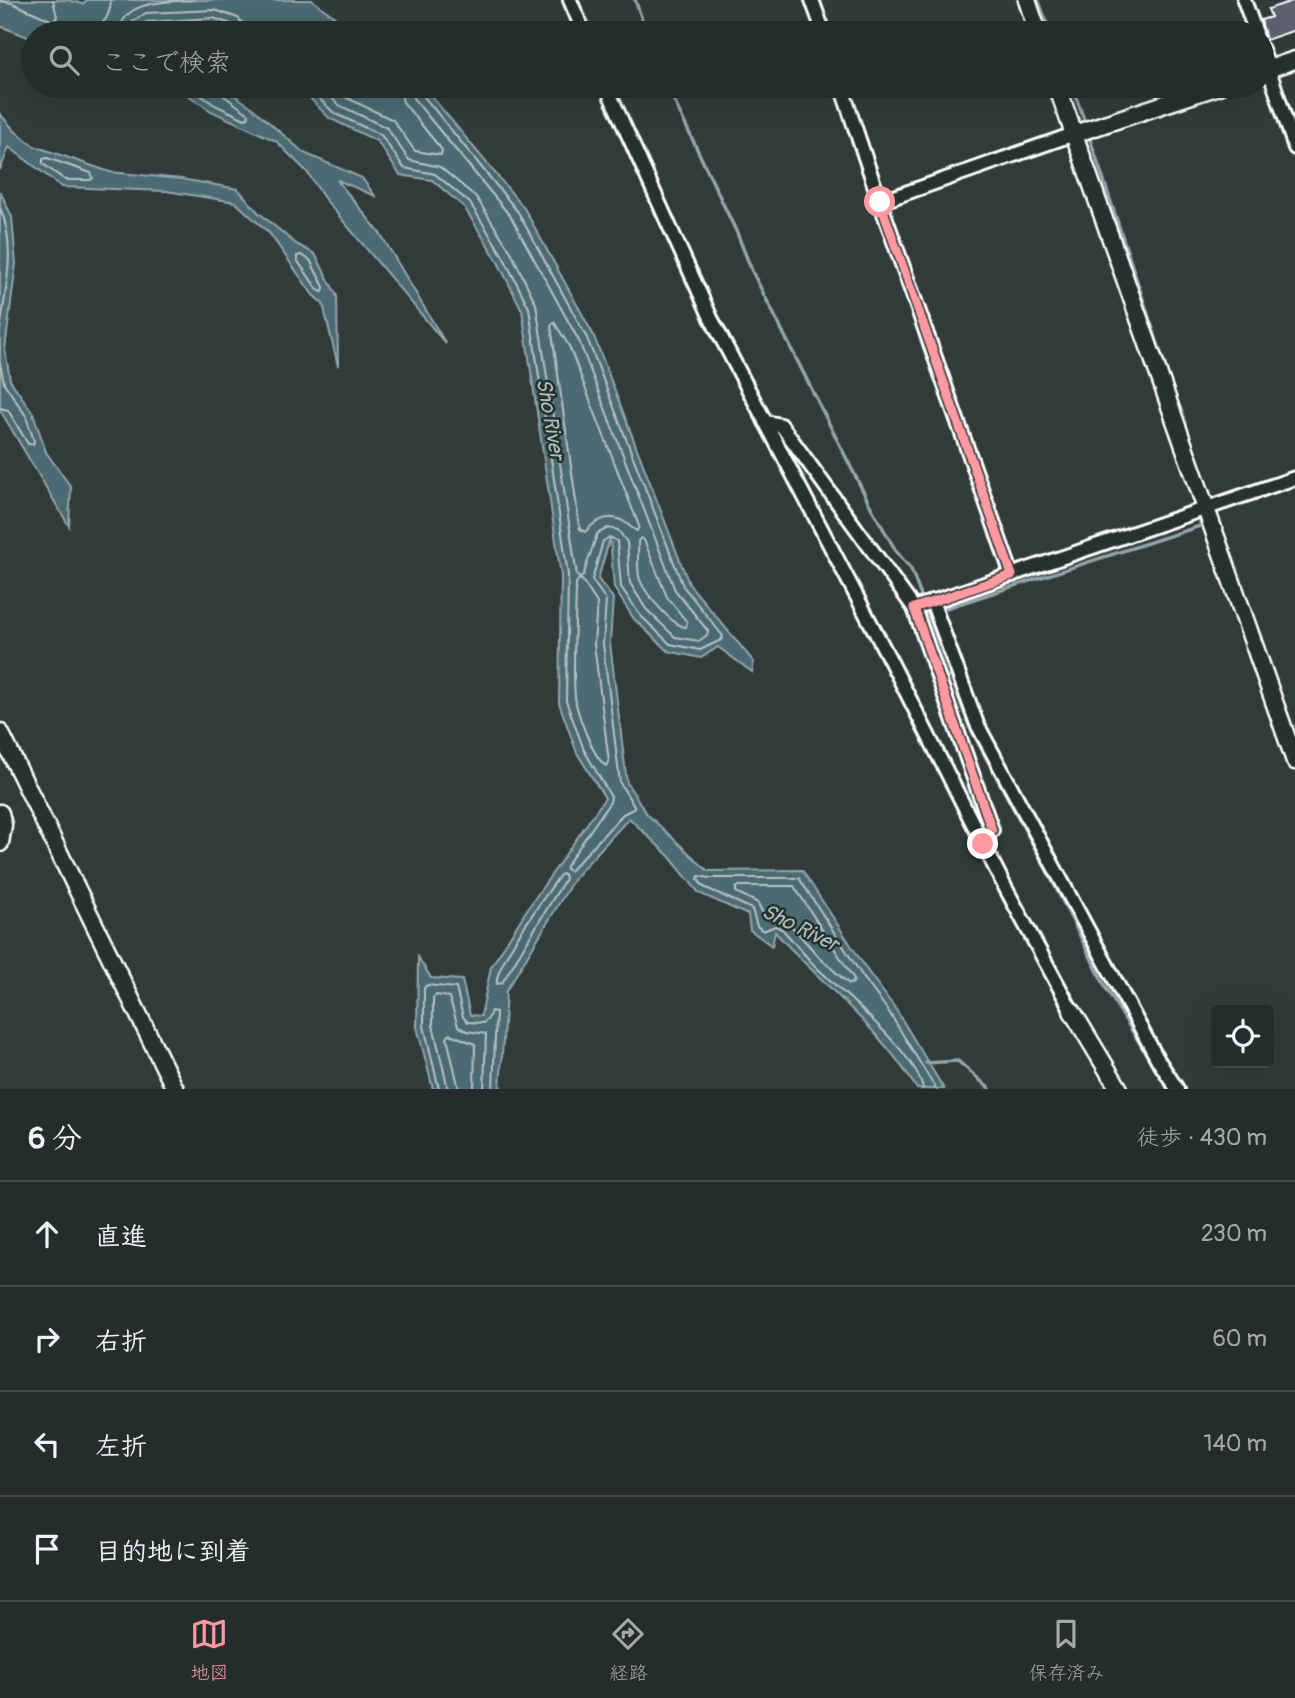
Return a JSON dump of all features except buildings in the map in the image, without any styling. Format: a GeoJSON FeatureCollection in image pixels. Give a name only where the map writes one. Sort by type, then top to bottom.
{"type":"FeatureCollection","features":[{"type":"Feature","properties":{"kind":"street"},"geometry":{"type":"LineString","coordinates":[[570,0],[579,21]]}},
{"type":"Feature","properties":{"kind":"street"},"geometry":{"type":"LineString","coordinates":[[813,0],[820,21]]}},
{"type":"Feature","properties":{"kind":"street"},"geometry":{"type":"LineString","coordinates":[[1027,0],[1034,21]]}},
{"type":"Feature","properties":{"kind":"street"},"geometry":{"type":"LineString","coordinates":[[1244,0],[1252,21]]}},
{"type":"Feature","properties":{"kind":"street"},"geometry":{"type":"LineString","coordinates":[[1274,67],[1295,60]]}},
{"type":"Feature","properties":{"kind":"street"},"geometry":{"type":"LineString","coordinates":[[1274,93],[1295,148]]}},
{"type":"Feature","properties":{"kind":"street"},"geometry":{"type":"LineString","coordinates":[[611,98],[711,318],[983,844],[1072,1011],[1119,1089]]}},
{"type":"Feature","properties":{"kind":"street"},"geometry":{"type":"LineString","coordinates":[[845,98],[1012,575]]}},
{"type":"Feature","properties":{"kind":"street"},"geometry":{"type":"LineString","coordinates":[[1061,98],[1295,761]]}},
{"type":"Feature","properties":{"kind":"street"},"geometry":{"type":"LineString","coordinates":[[880,202],[1183,98]]}},
{"type":"Feature","properties":{"kind":"street"},"geometry":{"type":"LineString","coordinates":[[765,422],[782,425],[914,608],[992,830],[983,844]]}},
{"type":"Feature","properties":{"kind":"street"},"geometry":{"type":"LineString","coordinates":[[914,608],[1295,478]]}},
{"type":"Feature","properties":{"kind":"street"},"geometry":{"type":"LineString","coordinates":[[932,601],[977,724],[1158,1060],[1177,1089]]}},
{"type":"Feature","properties":{"kind":"street"},"geometry":{"type":"LineString","coordinates":[[0,732],[175,1089]]}},
{"type":"Feature","properties":{"kind":"street"},"geometry":{"type":"LineString","coordinates":[[0,813],[3,825],[0,843]]}},
{"type":"Feature","properties":{"kind":"water"},"geometry":{"type":"Polygon","coordinates":[[[0,0],[67,0],[83,4],[87,0],[312,0],[340,21],[21,21],[21,34],[0,26],[0,0]]]}},
{"type":"Feature","properties":{"kind":"water"},"geometry":{"type":"Polygon","coordinates":[[[192,98],[238,98],[304,153],[362,178],[375,196],[337,180],[380,233],[446,344],[324,198],[307,172],[276,141],[211,111],[192,98]]]}},
{"type":"Feature","properties":{"kind":"water","name":"Sho River"},"geometry":{"type":"Polygon","coordinates":[[[310,98],[433,98],[524,208],[593,334],[689,584],[754,662],[752,672],[718,647],[701,658],[668,651],[634,619],[614,588],[610,538],[598,579],[613,598],[610,643],[627,783],[647,814],[708,871],[802,870],[895,1008],[944,1089],[917,1089],[868,1026],[775,932],[772,946],[750,930],[748,915],[699,893],[669,856],[629,818],[575,877],[506,991],[500,1089],[433,1089],[417,1027],[418,957],[431,978],[462,980],[470,1015],[481,1016],[491,967],[526,911],[605,798],[577,753],[559,703],[561,576],[522,310],[497,260],[464,207],[432,180],[400,175],[377,141],[329,118],[310,98]]]}},
{"type":"Feature","properties":{"kind":"water"},"geometry":{"type":"Polygon","coordinates":[[[0,114],[34,146],[110,172],[181,179],[238,189],[258,212],[296,244],[315,254],[337,296],[338,366],[323,304],[313,295],[270,234],[235,202],[166,191],[62,187],[9,147],[0,170],[0,114]]]}},
{"type":"Feature","properties":{"kind":"water"},"geometry":{"type":"Polygon","coordinates":[[[0,191],[12,217],[16,264],[5,349],[10,380],[33,413],[46,452],[71,487],[69,526],[0,410],[0,191]]]}},
{"type":"Feature","properties":{"kind":"waterway"},"geometry":{"type":"LineString","coordinates":[[635,0],[643,21]]}},
{"type":"Feature","properties":{"kind":"waterway"},"geometry":{"type":"LineString","coordinates":[[1038,0],[1046,21]]}},
{"type":"Feature","properties":{"kind":"waterway"},"geometry":{"type":"LineString","coordinates":[[673,98],[737,233],[752,271],[871,507],[896,551],[911,569],[969,726],[1054,884],[1106,988],[1159,1075],[1162,1074]]}},
{"type":"Feature","properties":{"kind":"waterway"},"geometry":{"type":"LineString","coordinates":[[1076,98],[1086,125]]}},
{"type":"Feature","properties":{"kind":"waterway"},"geometry":{"type":"LineString","coordinates":[[1088,133],[1181,414]]}},
{"type":"Feature","properties":{"kind":"waterway"},"geometry":{"type":"LineString","coordinates":[[940,610],[1200,526],[1201,513]]}},
{"type":"Feature","properties":{"kind":"waterway"},"geometry":{"type":"LineString","coordinates":[[926,1063],[958,1061],[990,1089]]}},
{"type":"Feature","properties":{"kind":"route"},"geometry":{"type":"LineString","coordinates":[[880,202],[1012,575],[914,608],[992,830],[983,844]]}}]}
